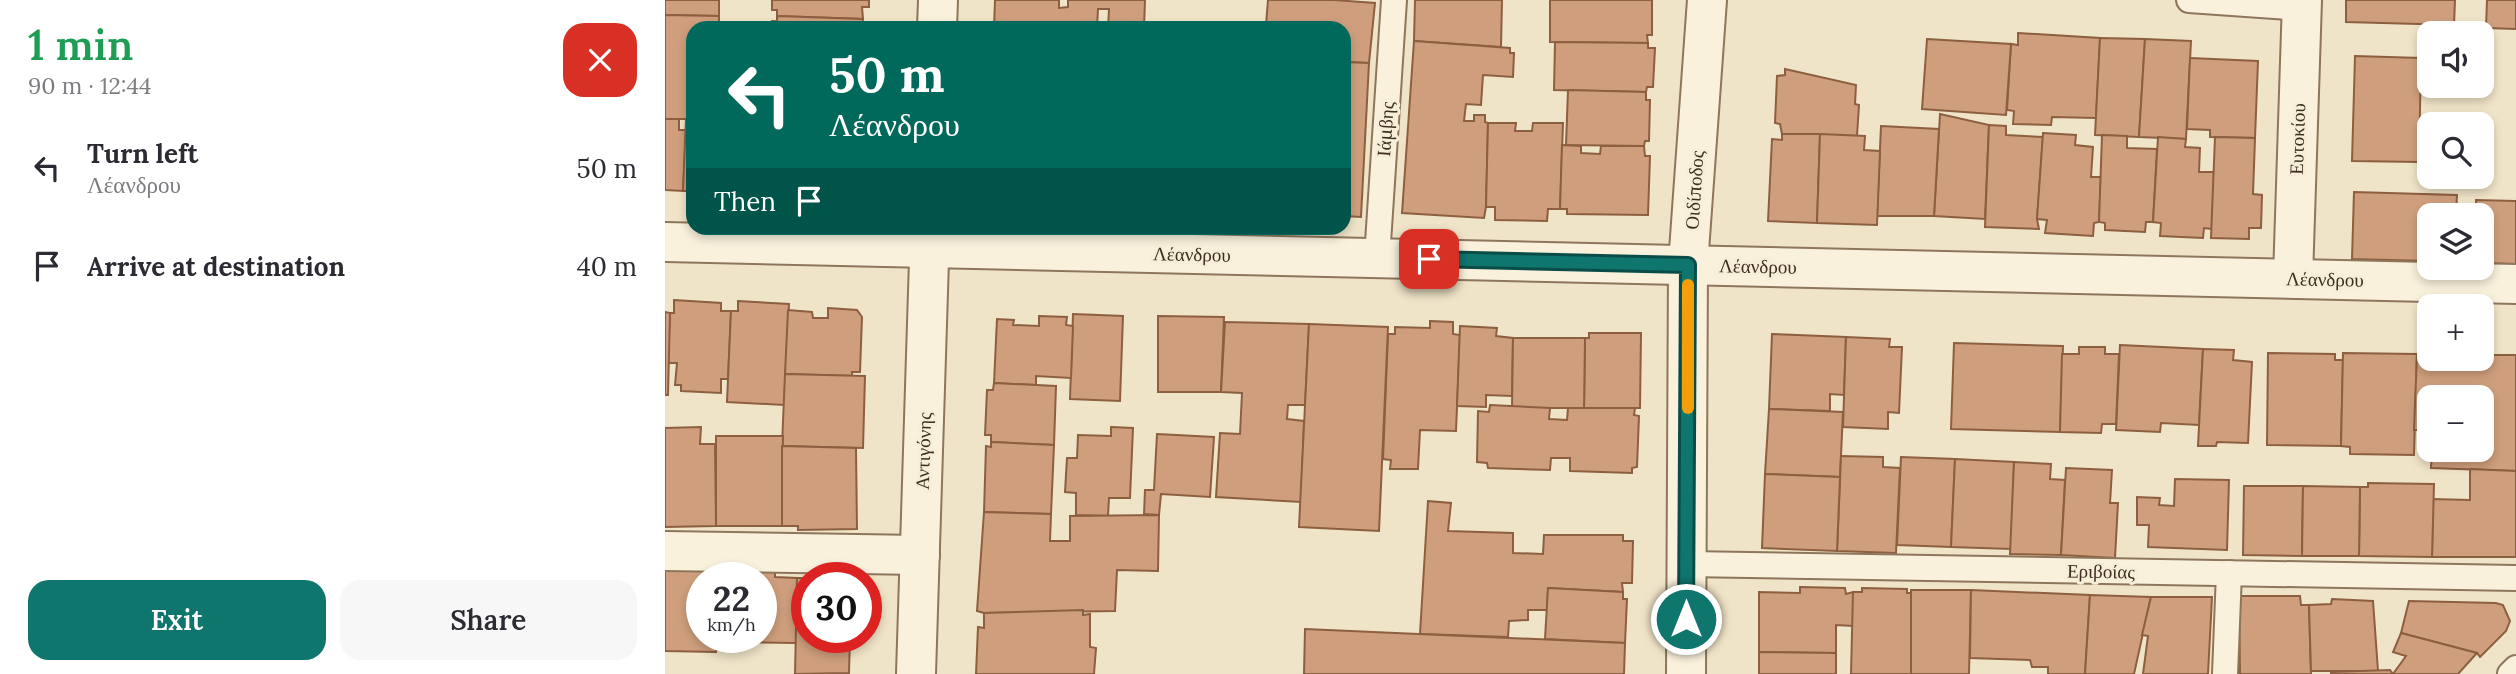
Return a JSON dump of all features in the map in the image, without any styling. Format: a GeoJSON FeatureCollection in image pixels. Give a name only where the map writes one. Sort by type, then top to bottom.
{"type":"FeatureCollection","features":[{"type":"Feature","properties":{"kind":"street"},"geometry":{"type":"LineString","coordinates":[[937,21],[938,0]]}},
{"type":"Feature","properties":{"kind":"street","name":"Οιδίποδος"},"geometry":{"type":"LineString","coordinates":[[1686,674],[1688,265],[1707,0]]}},
{"type":"Feature","properties":{"kind":"street","name":"Ευτοκίου"},"geometry":{"type":"LineString","coordinates":[[2293,278],[2302,4]]}},
{"type":"Feature","properties":{"kind":"street","name":"Λέανδρου"},"geometry":{"type":"LineString","coordinates":[[665,242],[930,238],[1377,258],[2516,284]]}},
{"type":"Feature","properties":{"kind":"street","name":"Αντιγόνης"},"geometry":{"type":"LineString","coordinates":[[916,674],[930,238]]}},
{"type":"Feature","properties":{"kind":"street"},"geometry":{"type":"LineString","coordinates":[[665,551],[920,555]]}},
{"type":"Feature","properties":{"kind":"lane","name":"Ιάμβης"},"geometry":{"type":"LineString","coordinates":[[1377,258],[1394,0]]}},
{"type":"Feature","properties":{"kind":"lane"},"geometry":{"type":"LineString","coordinates":[[2189,0],[2302,4]]}},
{"type":"Feature","properties":{"kind":"lane","name":"Εριβοίας"},"geometry":{"type":"LineString","coordinates":[[1687,564],[2516,578]]}},
{"type":"Feature","properties":{"kind":"lane"},"geometry":{"type":"LineString","coordinates":[[2225,674],[2229,573]]}},
{"type":"Feature","properties":{"kind":"lane"},"geometry":{"type":"LineString","coordinates":[[2510,674],[2516,668]]}},
{"type":"Feature","properties":{"kind":"building"},"geometry":{"type":"Polygon","coordinates":[[[665,0],[719,0],[719,16],[665,15],[665,0]]]}},
{"type":"Feature","properties":{"kind":"building"},"geometry":{"type":"Polygon","coordinates":[[[772,0],[869,0],[869,7],[862,7],[863,19],[777,16],[777,10],[772,10],[772,0]]]}},
{"type":"Feature","properties":{"kind":"building"},"geometry":{"type":"Polygon","coordinates":[[[995,0],[1059,0],[1059,8],[1068,7],[1068,0],[1145,0],[1144,21],[1108,21],[1109,9],[1098,9],[1097,21],[994,21],[995,0]]]}},
{"type":"Feature","properties":{"kind":"building"},"geometry":{"type":"Polygon","coordinates":[[[1268,0],[1375,3],[1369,63],[1351,62],[1351,21],[1266,21],[1268,0]]]}},
{"type":"Feature","properties":{"kind":"building"},"geometry":{"type":"Polygon","coordinates":[[[1415,0],[1502,0],[1501,47],[1414,41],[1415,0]]]}},
{"type":"Feature","properties":{"kind":"building"},"geometry":{"type":"Polygon","coordinates":[[[1550,0],[1652,0],[1652,35],[1647,35],[1648,43],[1550,42],[1550,0]]]}},
{"type":"Feature","properties":{"kind":"building"},"geometry":{"type":"Polygon","coordinates":[[[2346,0],[2455,0],[2454,21],[2417,21],[2417,24],[2346,22],[2346,0]]]}},
{"type":"Feature","properties":{"kind":"building"},"geometry":{"type":"Polygon","coordinates":[[[2487,0],[2516,0],[2516,29],[2494,28],[2494,21],[2486,21],[2487,0]]]}},
{"type":"Feature","properties":{"kind":"building"},"geometry":{"type":"Polygon","coordinates":[[[665,15],[719,16],[719,21],[686,21],[686,119],[665,119],[665,15]]]}},
{"type":"Feature","properties":{"kind":"building"},"geometry":{"type":"Polygon","coordinates":[[[777,16],[863,19],[863,21],[777,21],[777,16]]]}},
{"type":"Feature","properties":{"kind":"building"},"geometry":{"type":"Polygon","coordinates":[[[2018,33],[2100,38],[2096,118],[2052,117],[2051,125],[2013,124],[2014,111],[2007,110],[2011,44],[2018,45],[2018,33]]]}},
{"type":"Feature","properties":{"kind":"building"},"geometry":{"type":"Polygon","coordinates":[[[2100,38],[2145,39],[2139,137],[2095,135],[2100,38]]]}},
{"type":"Feature","properties":{"kind":"building"},"geometry":{"type":"Polygon","coordinates":[[[1927,39],[2011,44],[2006,115],[1922,109],[1927,39]]]}},
{"type":"Feature","properties":{"kind":"building"},"geometry":{"type":"Polygon","coordinates":[[[2145,39],[2191,41],[2186,139],[2139,137],[2145,39]]]}},
{"type":"Feature","properties":{"kind":"building"},"geometry":{"type":"Polygon","coordinates":[[[1414,41],[1510,48],[1510,53],[1514,53],[1513,77],[1483,75],[1481,105],[1466,104],[1464,121],[1474,121],[1474,115],[1485,115],[1485,122],[1488,123],[1484,218],[1402,213],[1414,41]]]}},
{"type":"Feature","properties":{"kind":"building"},"geometry":{"type":"Polygon","coordinates":[[[1555,42],[1648,43],[1648,48],[1655,48],[1653,87],[1647,87],[1646,92],[1554,90],[1555,42]]]}},
{"type":"Feature","properties":{"kind":"building"},"geometry":{"type":"Polygon","coordinates":[[[2355,56],[2417,58],[2417,98],[2420,98],[2420,112],[2417,112],[2417,162],[2352,161],[2355,56]]]}},
{"type":"Feature","properties":{"kind":"building"},"geometry":{"type":"Polygon","coordinates":[[[2190,58],[2258,61],[2255,138],[2210,137],[2210,130],[2187,129],[2190,58]]]}},
{"type":"Feature","properties":{"kind":"building"},"geometry":{"type":"Polygon","coordinates":[[[1351,62],[1369,63],[1361,217],[1351,216],[1351,62]]]}},
{"type":"Feature","properties":{"kind":"building"},"geometry":{"type":"Polygon","coordinates":[[[1785,69],[1856,85],[1855,104],[1859,105],[1857,136],[1782,134],[1780,124],[1775,123],[1777,76],[1785,75],[1785,69]]]}},
{"type":"Feature","properties":{"kind":"building"},"geometry":{"type":"Polygon","coordinates":[[[1568,90],[1646,92],[1646,100],[1650,100],[1649,141],[1645,141],[1644,146],[1566,145],[1568,90]]]}},
{"type":"Feature","properties":{"kind":"building"},"geometry":{"type":"Polygon","coordinates":[[[1940,114],[1989,125],[1985,219],[1934,216],[1940,114]]]}},
{"type":"Feature","properties":{"kind":"building"},"geometry":{"type":"Polygon","coordinates":[[[665,119],[679,119],[679,130],[686,130],[683,191],[665,190],[665,119]]]}},
{"type":"Feature","properties":{"kind":"building"},"geometry":{"type":"Polygon","coordinates":[[[686,119],[686,191],[683,191],[686,119]]]}},
{"type":"Feature","properties":{"kind":"building"},"geometry":{"type":"Polygon","coordinates":[[[1488,123],[1516,123],[1515,131],[1532,131],[1533,123],[1563,123],[1560,209],[1548,209],[1547,221],[1495,220],[1495,207],[1486,207],[1488,123]]]}},
{"type":"Feature","properties":{"kind":"building"},"geometry":{"type":"Polygon","coordinates":[[[1989,125],[2006,126],[2006,135],[2043,137],[2037,219],[2039,229],[1985,227],[1989,125]]]}},
{"type":"Feature","properties":{"kind":"building"},"geometry":{"type":"Polygon","coordinates":[[[1881,126],[1939,129],[1934,216],[1877,216],[1881,126]]]}},
{"type":"Feature","properties":{"kind":"building"},"geometry":{"type":"Polygon","coordinates":[[[2043,133],[2076,135],[2075,145],[2093,147],[2091,177],[2101,177],[2099,222],[2094,223],[2093,236],[2045,233],[2047,220],[2037,219],[2043,133]]]}},
{"type":"Feature","properties":{"kind":"building"},"geometry":{"type":"Polygon","coordinates":[[[1782,134],[1820,134],[1817,223],[1768,221],[1772,139],[1782,140],[1782,134]]]}},
{"type":"Feature","properties":{"kind":"building"},"geometry":{"type":"Polygon","coordinates":[[[1820,134],[1865,136],[1864,150],[1880,151],[1877,225],[1817,223],[1820,134]]]}},
{"type":"Feature","properties":{"kind":"building"},"geometry":{"type":"Polygon","coordinates":[[[2102,135],[2127,136],[2127,148],[2157,149],[2153,222],[2146,222],[2145,232],[2105,230],[2105,223],[2099,222],[2102,135]]]}},
{"type":"Feature","properties":{"kind":"building"},"geometry":{"type":"Polygon","coordinates":[[[2158,137],[2186,139],[2185,147],[2200,148],[2199,172],[2214,172],[2212,229],[2204,228],[2203,238],[2160,236],[2161,223],[2153,222],[2158,137]]]}},
{"type":"Feature","properties":{"kind":"building"},"geometry":{"type":"Polygon","coordinates":[[[2215,137],[2255,138],[2253,194],[2262,195],[2261,228],[2249,228],[2249,239],[2211,238],[2215,137]]]}},
{"type":"Feature","properties":{"kind":"building"},"geometry":{"type":"Polygon","coordinates":[[[1562,145],[1581,146],[1581,153],[1600,154],[1601,146],[1644,146],[1645,156],[1650,156],[1648,215],[1567,214],[1567,209],[1560,209],[1562,145]]]}},
{"type":"Feature","properties":{"kind":"building"},"geometry":{"type":"Polygon","coordinates":[[[2354,192],[2457,195],[2457,203],[2417,203],[2417,261],[2352,259],[2354,192]]]}},
{"type":"Feature","properties":{"kind":"building"},"geometry":{"type":"Polygon","coordinates":[[[2476,200],[2516,201],[2516,264],[2494,263],[2494,203],[2476,203],[2476,200]]]}},
{"type":"Feature","properties":{"kind":"building"},"geometry":{"type":"Polygon","coordinates":[[[674,300],[721,303],[721,311],[731,311],[728,379],[721,379],[721,393],[681,391],[681,385],[675,385],[677,363],[668,363],[670,313],[674,313],[674,300]]]}},
{"type":"Feature","properties":{"kind":"building"},"geometry":{"type":"Polygon","coordinates":[[[738,301],[789,304],[784,405],[727,402],[731,311],[738,311],[738,301]]]}},
{"type":"Feature","properties":{"kind":"building"},"geometry":{"type":"Polygon","coordinates":[[[828,308],[857,310],[862,317],[860,372],[852,372],[852,376],[785,374],[788,310],[812,312],[813,318],[828,318],[828,308]]]}},
{"type":"Feature","properties":{"kind":"building"},"geometry":{"type":"Polygon","coordinates":[[[665,312],[670,313],[668,395],[665,395],[665,312]]]}},
{"type":"Feature","properties":{"kind":"building"},"geometry":{"type":"Polygon","coordinates":[[[1073,314],[1123,316],[1120,401],[1070,399],[1073,314]]]}},
{"type":"Feature","properties":{"kind":"building"},"geometry":{"type":"Polygon","coordinates":[[[1039,316],[1067,317],[1066,325],[1073,326],[1071,378],[1036,376],[1036,385],[994,383],[997,319],[1014,320],[1013,325],[1039,326],[1039,316]]]}},
{"type":"Feature","properties":{"kind":"building"},"geometry":{"type":"Polygon","coordinates":[[[1158,316],[1224,317],[1221,392],[1158,392],[1158,316]]]}},
{"type":"Feature","properties":{"kind":"building"},"geometry":{"type":"Polygon","coordinates":[[[1430,321],[1453,322],[1453,334],[1460,335],[1456,431],[1420,430],[1418,469],[1390,469],[1391,460],[1383,459],[1388,334],[1395,334],[1395,327],[1430,328],[1430,321]]]}},
{"type":"Feature","properties":{"kind":"building"},"geometry":{"type":"Polygon","coordinates":[[[1225,322],[1309,324],[1305,405],[1288,405],[1287,419],[1304,421],[1301,502],[1216,497],[1220,433],[1240,434],[1242,393],[1221,392],[1225,322]]]}},
{"type":"Feature","properties":{"kind":"building"},"geometry":{"type":"Polygon","coordinates":[[[1309,324],[1388,327],[1379,531],[1299,527],[1309,324]]]}},
{"type":"Feature","properties":{"kind":"building"},"geometry":{"type":"Polygon","coordinates":[[[1460,326],[1497,328],[1496,336],[1513,338],[1512,396],[1486,395],[1486,407],[1457,406],[1460,326]]]}},
{"type":"Feature","properties":{"kind":"building"},"geometry":{"type":"Polygon","coordinates":[[[1589,333],[1641,333],[1640,408],[1584,408],[1585,338],[1589,338],[1589,333]]]}},
{"type":"Feature","properties":{"kind":"building"},"geometry":{"type":"Polygon","coordinates":[[[1772,334],[1846,337],[1844,395],[1830,394],[1830,411],[1769,409],[1772,334]]]}},
{"type":"Feature","properties":{"kind":"building"},"geometry":{"type":"Polygon","coordinates":[[[1846,337],[1890,339],[1889,347],[1902,347],[1899,413],[1888,412],[1888,429],[1843,427],[1846,337]]]}},
{"type":"Feature","properties":{"kind":"building"},"geometry":{"type":"Polygon","coordinates":[[[1513,338],[1585,338],[1584,408],[1512,408],[1513,338]]]}},
{"type":"Feature","properties":{"kind":"building"},"geometry":{"type":"Polygon","coordinates":[[[1954,343],[2063,346],[2060,432],[1951,429],[1954,343]]]}},
{"type":"Feature","properties":{"kind":"building"},"geometry":{"type":"Polygon","coordinates":[[[2120,345],[2203,349],[2199,425],[2161,423],[2160,432],[2116,430],[2120,345]]]}},
{"type":"Feature","properties":{"kind":"building"},"geometry":{"type":"Polygon","coordinates":[[[2079,347],[2105,347],[2105,354],[2119,354],[2116,424],[2102,424],[2101,433],[2060,432],[2062,354],[2079,354],[2079,347]]]}},
{"type":"Feature","properties":{"kind":"building"},"geometry":{"type":"Polygon","coordinates":[[[2203,349],[2234,350],[2233,360],[2252,362],[2248,443],[2217,442],[2216,446],[2198,446],[2203,349]]]}},
{"type":"Feature","properties":{"kind":"building"},"geometry":{"type":"Polygon","coordinates":[[[2268,353],[2335,354],[2335,360],[2343,360],[2341,446],[2267,445],[2268,353]]]}},
{"type":"Feature","properties":{"kind":"building"},"geometry":{"type":"Polygon","coordinates":[[[2343,353],[2417,354],[2414,455],[2350,454],[2350,447],[2341,446],[2343,353]]]}},
{"type":"Feature","properties":{"kind":"building"},"geometry":{"type":"Polygon","coordinates":[[[2417,354],[2417,371],[2494,371],[2494,355],[2516,355],[2516,471],[2431,468],[2431,462],[2494,462],[2494,385],[2417,385],[2417,430],[2414,430],[2417,354]]]}},
{"type":"Feature","properties":{"kind":"building"},"geometry":{"type":"Polygon","coordinates":[[[785,374],[865,376],[863,448],[782,446],[785,374]]]}},
{"type":"Feature","properties":{"kind":"building"},"geometry":{"type":"Polygon","coordinates":[[[994,383],[1056,386],[1054,445],[991,442],[991,435],[985,435],[987,390],[993,390],[994,383]]]}},
{"type":"Feature","properties":{"kind":"building"},"geometry":{"type":"Polygon","coordinates":[[[1490,405],[1550,408],[1549,419],[1567,420],[1568,408],[1635,408],[1634,415],[1639,416],[1637,467],[1632,468],[1632,473],[1570,471],[1570,458],[1551,458],[1550,470],[1488,468],[1487,463],[1477,462],[1478,411],[1489,412],[1490,405]]]}},
{"type":"Feature","properties":{"kind":"building"},"geometry":{"type":"Polygon","coordinates":[[[1769,409],[1843,412],[1840,477],[1765,474],[1769,409]]]}},
{"type":"Feature","properties":{"kind":"building"},"geometry":{"type":"Polygon","coordinates":[[[701,427],[700,444],[715,444],[716,526],[665,527],[665,428],[701,427]]]}},
{"type":"Feature","properties":{"kind":"building"},"geometry":{"type":"Polygon","coordinates":[[[1111,427],[1133,428],[1130,498],[1109,498],[1108,516],[1076,515],[1076,493],[1065,492],[1067,458],[1077,458],[1078,435],[1111,436],[1111,427]]]}},
{"type":"Feature","properties":{"kind":"building"},"geometry":{"type":"Polygon","coordinates":[[[1157,434],[1214,437],[1210,497],[1161,494],[1159,515],[1144,514],[1145,490],[1154,490],[1157,434]]]}},
{"type":"Feature","properties":{"kind":"building"},"geometry":{"type":"Polygon","coordinates":[[[716,436],[783,436],[782,526],[716,526],[716,436]]]}},
{"type":"Feature","properties":{"kind":"building"},"geometry":{"type":"Polygon","coordinates":[[[991,442],[1054,445],[1051,514],[984,512],[986,446],[991,447],[991,442]]]}},
{"type":"Feature","properties":{"kind":"building"},"geometry":{"type":"Polygon","coordinates":[[[782,446],[856,448],[857,529],[798,530],[798,526],[782,526],[782,446]]]}},
{"type":"Feature","properties":{"kind":"building"},"geometry":{"type":"Polygon","coordinates":[[[1841,456],[1883,457],[1883,467],[1900,468],[1896,553],[1837,551],[1841,456]]]}},
{"type":"Feature","properties":{"kind":"building"},"geometry":{"type":"Polygon","coordinates":[[[1901,457],[1955,459],[1951,547],[1897,545],[1901,457]]]}},
{"type":"Feature","properties":{"kind":"building"},"geometry":{"type":"Polygon","coordinates":[[[1955,459],[2014,462],[2011,549],[1951,547],[1955,459]]]}},
{"type":"Feature","properties":{"kind":"building"},"geometry":{"type":"Polygon","coordinates":[[[2014,462],[2051,464],[2050,479],[2065,480],[2061,555],[2010,554],[2014,462]]]}},
{"type":"Feature","properties":{"kind":"building"},"geometry":{"type":"Polygon","coordinates":[[[2066,468],[2112,470],[2110,503],[2118,503],[2115,558],[2061,555],[2066,468]]]}},
{"type":"Feature","properties":{"kind":"building"},"geometry":{"type":"Polygon","coordinates":[[[2470,469],[2516,471],[2516,557],[2432,557],[2433,499],[2470,500],[2470,469]]]}},
{"type":"Feature","properties":{"kind":"building"},"geometry":{"type":"Polygon","coordinates":[[[1765,474],[1840,477],[1837,551],[1762,548],[1765,474]]]}},
{"type":"Feature","properties":{"kind":"building"},"geometry":{"type":"Polygon","coordinates":[[[2175,479],[2229,480],[2227,550],[2148,547],[2149,525],[2137,525],[2137,497],[2160,498],[2159,505],[2174,506],[2175,479]]]}},
{"type":"Feature","properties":{"kind":"building"},"geometry":{"type":"Polygon","coordinates":[[[2368,483],[2434,484],[2432,557],[2359,556],[2360,487],[2368,487],[2368,483]]]}},
{"type":"Feature","properties":{"kind":"building"},"geometry":{"type":"Polygon","coordinates":[[[2244,486],[2303,486],[2302,556],[2243,555],[2244,486]]]}},
{"type":"Feature","properties":{"kind":"building"},"geometry":{"type":"Polygon","coordinates":[[[2303,486],[2360,487],[2359,556],[2302,556],[2303,486]]]}},
{"type":"Feature","properties":{"kind":"building"},"geometry":{"type":"Polygon","coordinates":[[[1428,501],[1451,503],[1448,531],[1513,533],[1513,553],[1543,554],[1544,535],[1623,535],[1623,541],[1633,541],[1632,583],[1622,583],[1623,592],[1548,588],[1547,610],[1528,610],[1528,620],[1509,621],[1508,637],[1420,634],[1428,501]]]}},
{"type":"Feature","properties":{"kind":"building"},"geometry":{"type":"Polygon","coordinates":[[[984,512],[1051,514],[1050,541],[1070,541],[1070,516],[1159,515],[1158,571],[1117,570],[1115,611],[977,611],[984,512]]]}},
{"type":"Feature","properties":{"kind":"building"},"geometry":{"type":"Polygon","coordinates":[[[665,570],[686,570],[686,651],[665,651],[665,570]]]}},
{"type":"Feature","properties":{"kind":"building"},"geometry":{"type":"Polygon","coordinates":[[[777,577],[791,578],[791,643],[777,643],[777,577]]]}},
{"type":"Feature","properties":{"kind":"building"},"geometry":{"type":"Polygon","coordinates":[[[1800,587],[1845,588],[1846,594],[1853,592],[1853,626],[1836,625],[1836,653],[1759,652],[1759,592],[1800,593],[1800,587]]]}},
{"type":"Feature","properties":{"kind":"building"},"geometry":{"type":"Polygon","coordinates":[[[1548,588],[1623,592],[1623,599],[1627,599],[1625,643],[1545,639],[1548,588]]]}},
{"type":"Feature","properties":{"kind":"building"},"geometry":{"type":"Polygon","coordinates":[[[1862,588],[1907,589],[1907,593],[1911,593],[1911,674],[1851,674],[1853,592],[1862,592],[1862,588]]]}},
{"type":"Feature","properties":{"kind":"building"},"geometry":{"type":"Polygon","coordinates":[[[1911,590],[1971,590],[1969,674],[1911,674],[1911,590]]]}},
{"type":"Feature","properties":{"kind":"building"},"geometry":{"type":"Polygon","coordinates":[[[1971,590],[2090,595],[2085,674],[2048,674],[2048,667],[2032,667],[2030,660],[1970,658],[1971,590]]]}},
{"type":"Feature","properties":{"kind":"building"},"geometry":{"type":"Polygon","coordinates":[[[2090,595],[2151,597],[2134,674],[2085,674],[2090,595]]]}},
{"type":"Feature","properties":{"kind":"building"},"geometry":{"type":"Polygon","coordinates":[[[2239,596],[2300,596],[2301,605],[2309,605],[2311,674],[2240,674],[2239,596]]]}},
{"type":"Feature","properties":{"kind":"building"},"geometry":{"type":"Polygon","coordinates":[[[2151,597],[2212,597],[2208,674],[2143,674],[2148,636],[2142,635],[2151,597]]]}},
{"type":"Feature","properties":{"kind":"building"},"geometry":{"type":"Polygon","coordinates":[[[2332,599],[2373,601],[2378,671],[2311,671],[2309,605],[2331,604],[2332,599]]]}},
{"type":"Feature","properties":{"kind":"building"},"geometry":{"type":"Polygon","coordinates":[[[2409,601],[2496,603],[2503,605],[2510,621],[2506,631],[2480,657],[2477,653],[2401,633],[2409,601]]]}},
{"type":"Feature","properties":{"kind":"building"},"geometry":{"type":"Polygon","coordinates":[[[1083,610],[1083,615],[1090,614],[1090,647],[1096,648],[1094,674],[976,674],[978,627],[984,628],[984,613],[1083,610]]]}},
{"type":"Feature","properties":{"kind":"building"},"geometry":{"type":"Polygon","coordinates":[[[1305,629],[1625,643],[1624,674],[1304,674],[1305,629]]]}},
{"type":"Feature","properties":{"kind":"building"},"geometry":{"type":"Polygon","coordinates":[[[2401,633],[2477,653],[2458,674],[2393,674],[2406,656],[2393,652],[2401,633]]]}},
{"type":"Feature","properties":{"kind":"building"},"geometry":{"type":"Polygon","coordinates":[[[1759,652],[1836,653],[1836,674],[1759,674],[1759,652]]]}},
{"type":"Feature","properties":{"kind":"building"},"geometry":{"type":"Polygon","coordinates":[[[795,653],[850,653],[849,673],[795,674],[795,653]]]}},
{"type":"Feature","properties":{"kind":"building"},"geometry":{"type":"Polygon","coordinates":[[[2390,670],[2393,674],[2331,674],[2331,672],[2390,670]]]}},
{"type":"Feature","properties":{"kind":"slow traffic"},"geometry":{"type":"LineString","coordinates":[[1688,285],[1688,408]]}},
{"type":"Feature","properties":{"kind":"route"},"geometry":{"type":"LineString","coordinates":[[1429,259],[1688,265],[1686,619]]}}]}
